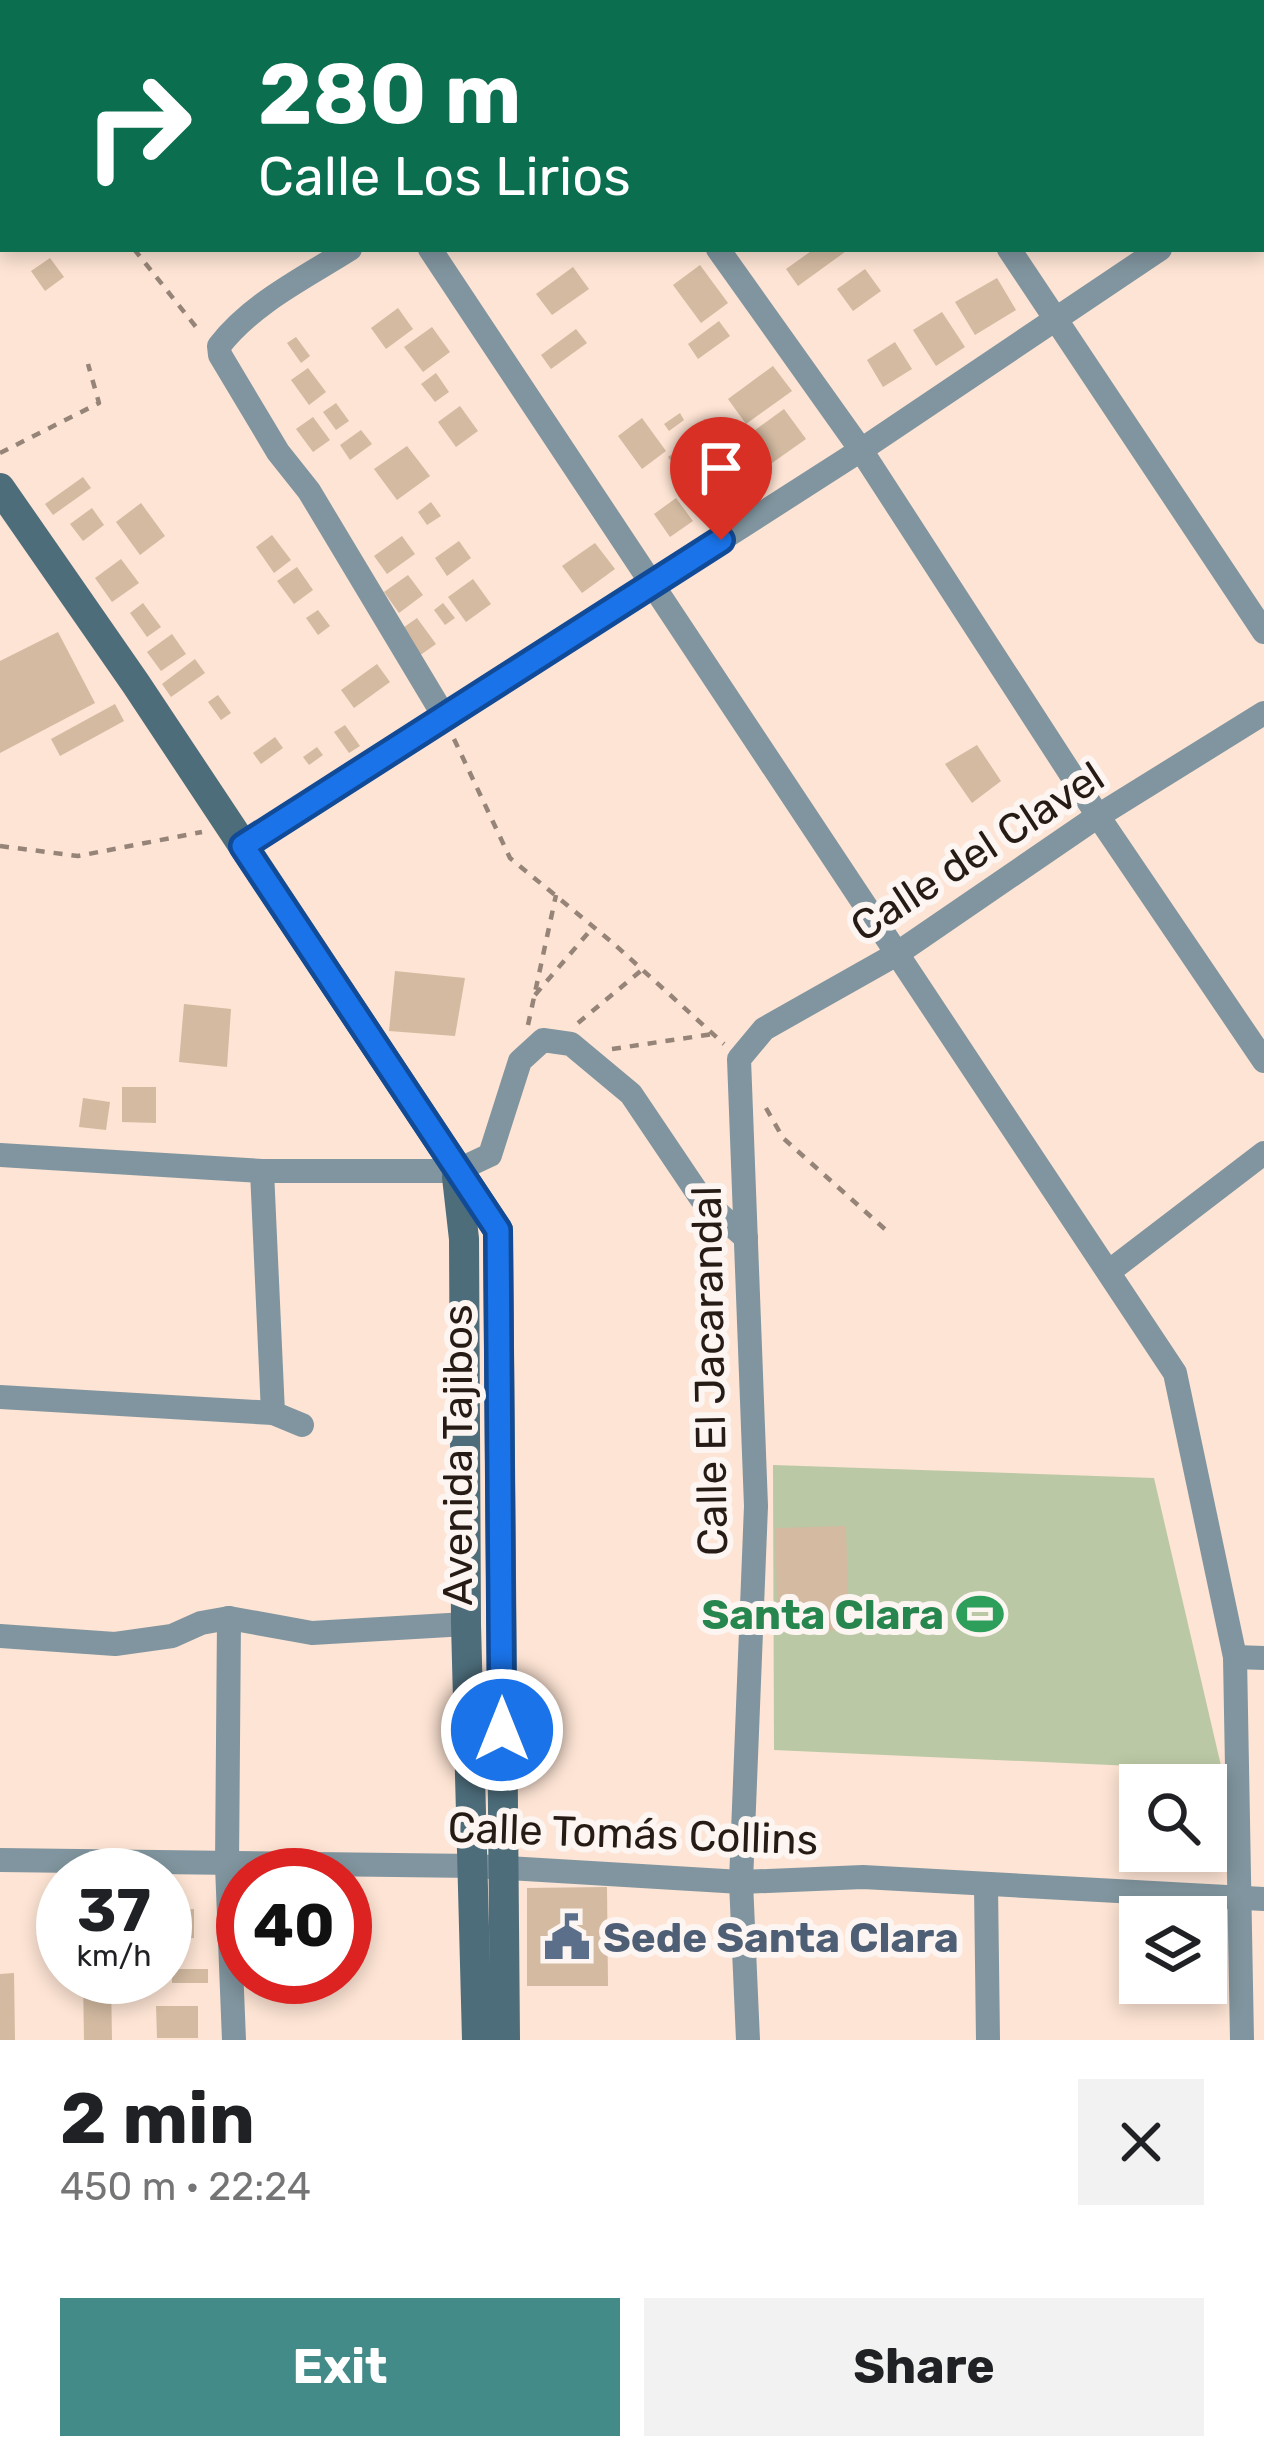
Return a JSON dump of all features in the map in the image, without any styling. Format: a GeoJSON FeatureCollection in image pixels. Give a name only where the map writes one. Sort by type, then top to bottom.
{"type":"FeatureCollection","features":[{"type":"Feature","properties":{"kind":"street"},"geometry":{"type":"LineString","coordinates":[[345,252],[257,309],[219,346],[225,366],[278,452],[309,491],[444,716]]}},
{"type":"Feature","properties":{"kind":"street"},"geometry":{"type":"LineString","coordinates":[[432,252],[1175,1372],[1235,1658],[1251,1899],[1242,2040]]}},
{"type":"Feature","properties":{"kind":"street"},"geometry":{"type":"LineString","coordinates":[[720,252],[861,450],[1098,816],[1264,1061]]}},
{"type":"Feature","properties":{"kind":"street"},"geometry":{"type":"LineString","coordinates":[[1011,252],[1264,632]]}},
{"type":"Feature","properties":{"kind":"street"},"geometry":{"type":"LineString","coordinates":[[243,846],[861,450],[1156,252]]}},
{"type":"Feature","properties":{"kind":"street","name":"Avenida Tajibos"},"geometry":{"type":"LineString","coordinates":[[0,488],[498,1230],[489,1866],[477,2040]]}},
{"type":"Feature","properties":{"kind":"street","name":"Calle del Clavel"},"geometry":{"type":"LineString","coordinates":[[739,1059],[764,1029],[895,955],[1098,816],[1264,713]]}},
{"type":"Feature","properties":{"kind":"street"},"geometry":{"type":"LineString","coordinates":[[0,1155],[262,1171],[456,1171],[490,1155],[520,1061],[543,1040],[571,1044],[631,1094],[701,1198],[746,1238]]}},
{"type":"Feature","properties":{"kind":"street","name":"Calle El Jacarandal"},"geometry":{"type":"LineString","coordinates":[[739,1059],[756,1506],[741,1882],[748,2040]]}},
{"type":"Feature","properties":{"kind":"street"},"geometry":{"type":"LineString","coordinates":[[1111,1270],[1264,1153]]}},
{"type":"Feature","properties":{"kind":"street"},"geometry":{"type":"LineString","coordinates":[[262,1171],[273,1413]]}},
{"type":"Feature","properties":{"kind":"street","name":"Avenida Tajibos"},"geometry":{"type":"LineString","coordinates":[[456,1171],[464,1239],[466,1624],[505,2040]]}},
{"type":"Feature","properties":{"kind":"street"},"geometry":{"type":"LineString","coordinates":[[0,1397],[273,1413],[302,1425]]}},
{"type":"Feature","properties":{"kind":"street"},"geometry":{"type":"LineString","coordinates":[[227,1848],[229,1618]]}},
{"type":"Feature","properties":{"kind":"street"},"geometry":{"type":"LineString","coordinates":[[0,1636],[115,1644],[172,1636],[201,1623],[229,1618],[312,1633],[466,1624]]}},
{"type":"Feature","properties":{"kind":"street"},"geometry":{"type":"LineString","coordinates":[[1235,1658],[1264,1658]]}},
{"type":"Feature","properties":{"kind":"street","name":"Calle Tomás Collins"},"geometry":{"type":"LineString","coordinates":[[0,1860],[216,1866]]}},
{"type":"Feature","properties":{"kind":"street","name":"Calle Tomás Collins"},"geometry":{"type":"LineString","coordinates":[[372,1866],[489,1866],[741,1882],[863,1877],[1251,1899]]}},
{"type":"Feature","properties":{"kind":"street"},"geometry":{"type":"LineString","coordinates":[[986,1885],[988,2040]]}},
{"type":"Feature","properties":{"kind":"street"},"geometry":{"type":"LineString","coordinates":[[233,2004],[234,2040]]}},
{"type":"Feature","properties":{"kind":"path"},"geometry":{"type":"LineString","coordinates":[[136,252],[185,318],[219,346]]}},
{"type":"Feature","properties":{"kind":"path"},"geometry":{"type":"LineString","coordinates":[[0,453],[99,403],[88,364]]}},
{"type":"Feature","properties":{"kind":"path"},"geometry":{"type":"LineString","coordinates":[[444,716],[510,858],[644,969],[739,1059]]}},
{"type":"Feature","properties":{"kind":"path"},"geometry":{"type":"LineString","coordinates":[[0,846],[78,856],[204,832],[222,815]]}},
{"type":"Feature","properties":{"kind":"path"},"geometry":{"type":"LineString","coordinates":[[520,1061],[556,896]]}},
{"type":"Feature","properties":{"kind":"path"},"geometry":{"type":"LineString","coordinates":[[534,996],[594,926]]}},
{"type":"Feature","properties":{"kind":"path"},"geometry":{"type":"LineString","coordinates":[[555,1042],[644,969]]}},
{"type":"Feature","properties":{"kind":"path"},"geometry":{"type":"LineString","coordinates":[[582,1053],[713,1034]]}},
{"type":"Feature","properties":{"kind":"path"},"geometry":{"type":"LineString","coordinates":[[761,1098],[783,1138],[887,1231]]}},
{"type":"Feature","properties":{"kind":"green space","name":"Santa Clara"},"geometry":{"type":"Polygon","coordinates":[[[773,1465],[1154,1478],[1221,1764],[1119,1765],[774,1750],[773,1465]]]}},
{"type":"Feature","properties":{"kind":"building"},"geometry":{"type":"Polygon","coordinates":[[[810,252],[845,252],[798,286],[786,269],[810,252]]]}},
{"type":"Feature","properties":{"kind":"building"},"geometry":{"type":"Polygon","coordinates":[[[50,258],[64,277],[45,291],[31,271],[50,258]]]}},
{"type":"Feature","properties":{"kind":"building"},"geometry":{"type":"Polygon","coordinates":[[[700,265],[728,303],[701,323],[673,285],[700,265]]]}},
{"type":"Feature","properties":{"kind":"building"},"geometry":{"type":"Polygon","coordinates":[[[573,267],[589,289],[552,315],[536,294],[573,267]]]}},
{"type":"Feature","properties":{"kind":"building"},"geometry":{"type":"Polygon","coordinates":[[[865,269],[881,291],[853,311],[837,289],[865,269]]]}},
{"type":"Feature","properties":{"kind":"building"},"geometry":{"type":"Polygon","coordinates":[[[997,278],[1016,310],[975,335],[955,302],[997,278]]]}},
{"type":"Feature","properties":{"kind":"building"},"geometry":{"type":"Polygon","coordinates":[[[398,308],[413,329],[386,349],[371,328],[398,308]]]}},
{"type":"Feature","properties":{"kind":"building"},"geometry":{"type":"Polygon","coordinates":[[[942,312],[965,347],[936,366],[913,330],[942,312]]]}},
{"type":"Feature","properties":{"kind":"building"},"geometry":{"type":"Polygon","coordinates":[[[719,321],[730,336],[698,359],[688,344],[719,321]]]}},
{"type":"Feature","properties":{"kind":"building"},"geometry":{"type":"Polygon","coordinates":[[[432,327],[450,352],[423,372],[404,347],[432,327]]]}},
{"type":"Feature","properties":{"kind":"building"},"geometry":{"type":"Polygon","coordinates":[[[576,329],[587,343],[551,369],[541,355],[576,329]]]}},
{"type":"Feature","properties":{"kind":"building"},"geometry":{"type":"Polygon","coordinates":[[[296,337],[310,356],[301,363],[287,343],[296,337]]]}},
{"type":"Feature","properties":{"kind":"building"},"geometry":{"type":"Polygon","coordinates":[[[895,342],[912,369],[883,387],[867,360],[895,342]]]}},
{"type":"Feature","properties":{"kind":"building"},"geometry":{"type":"Polygon","coordinates":[[[773,366],[792,391],[746,424],[728,399],[773,366]]]}},
{"type":"Feature","properties":{"kind":"building"},"geometry":{"type":"Polygon","coordinates":[[[308,368],[326,392],[309,405],[291,380],[308,368]]]}},
{"type":"Feature","properties":{"kind":"building"},"geometry":{"type":"Polygon","coordinates":[[[436,373],[449,392],[435,402],[421,384],[436,373]]]}},
{"type":"Feature","properties":{"kind":"building"},"geometry":{"type":"Polygon","coordinates":[[[336,403],[349,421],[336,430],[323,412],[336,403]]]}},
{"type":"Feature","properties":{"kind":"building"},"geometry":{"type":"Polygon","coordinates":[[[460,406],[478,431],[456,447],[438,422],[460,406]]]}},
{"type":"Feature","properties":{"kind":"building"},"geometry":{"type":"Polygon","coordinates":[[[784,409],[806,439],[765,468],[744,438],[784,409]]]}},
{"type":"Feature","properties":{"kind":"building"},"geometry":{"type":"Polygon","coordinates":[[[680,413],[684,420],[669,431],[664,424],[680,413]]]}},
{"type":"Feature","properties":{"kind":"building"},"geometry":{"type":"Polygon","coordinates":[[[313,417],[330,440],[313,452],[296,429],[313,417]]]}},
{"type":"Feature","properties":{"kind":"building"},"geometry":{"type":"Polygon","coordinates":[[[642,418],[666,451],[642,469],[618,436],[642,418]]]}},
{"type":"Feature","properties":{"kind":"building"},"geometry":{"type":"Polygon","coordinates":[[[361,430],[372,444],[350,460],[340,445],[361,430]]]}},
{"type":"Feature","properties":{"kind":"building"},"geometry":{"type":"Polygon","coordinates":[[[700,434],[708,445],[676,468],[668,457],[700,434]]]}},
{"type":"Feature","properties":{"kind":"building"},"geometry":{"type":"Polygon","coordinates":[[[407,446],[430,476],[397,500],[374,469],[407,446]]]}},
{"type":"Feature","properties":{"kind":"building"},"geometry":{"type":"Polygon","coordinates":[[[733,447],[755,478],[731,496],[708,465],[733,447]]]}},
{"type":"Feature","properties":{"kind":"building"},"geometry":{"type":"Polygon","coordinates":[[[83,477],[91,488],[53,515],[45,504],[83,477]]]}},
{"type":"Feature","properties":{"kind":"building"},"geometry":{"type":"Polygon","coordinates":[[[676,498],[693,521],[670,537],[654,514],[676,498]]]}},
{"type":"Feature","properties":{"kind":"building"},"geometry":{"type":"Polygon","coordinates":[[[431,502],[441,516],[427,525],[418,512],[431,502]]]}},
{"type":"Feature","properties":{"kind":"building"},"geometry":{"type":"Polygon","coordinates":[[[141,503],[165,536],[140,555],[116,522],[141,503]]]}},
{"type":"Feature","properties":{"kind":"building"},"geometry":{"type":"Polygon","coordinates":[[[92,508],[104,525],[83,541],[70,524],[92,508]]]}},
{"type":"Feature","properties":{"kind":"building"},"geometry":{"type":"Polygon","coordinates":[[[272,535],[291,560],[274,573],[256,547],[272,535]]]}},
{"type":"Feature","properties":{"kind":"building"},"geometry":{"type":"Polygon","coordinates":[[[402,536],[415,554],[387,574],[374,556],[402,536]]]}},
{"type":"Feature","properties":{"kind":"building"},"geometry":{"type":"Polygon","coordinates":[[[459,541],[471,558],[447,576],[435,558],[459,541]]]}},
{"type":"Feature","properties":{"kind":"building"},"geometry":{"type":"Polygon","coordinates":[[[595,543],[615,569],[582,593],[562,566],[595,543]]]}},
{"type":"Feature","properties":{"kind":"building"},"geometry":{"type":"Polygon","coordinates":[[[121,559],[139,583],[112,602],[95,578],[121,559]]]}},
{"type":"Feature","properties":{"kind":"building"},"geometry":{"type":"Polygon","coordinates":[[[297,567],[313,590],[294,604],[277,581],[297,567]]]}},
{"type":"Feature","properties":{"kind":"building"},"geometry":{"type":"Polygon","coordinates":[[[408,575],[423,595],[399,613],[384,592],[408,575]]]}},
{"type":"Feature","properties":{"kind":"building"},"geometry":{"type":"Polygon","coordinates":[[[473,579],[491,604],[466,622],[448,597],[473,579]]]}},
{"type":"Feature","properties":{"kind":"building"},"geometry":{"type":"Polygon","coordinates":[[[143,603],[161,627],[147,637],[130,613],[143,603]]]}},
{"type":"Feature","properties":{"kind":"building"},"geometry":{"type":"Polygon","coordinates":[[[443,603],[455,618],[445,625],[434,610],[443,603]]]}},
{"type":"Feature","properties":{"kind":"building"},"geometry":{"type":"Polygon","coordinates":[[[318,610],[330,626],[318,635],[306,618],[318,610]]]}},
{"type":"Feature","properties":{"kind":"building"},"geometry":{"type":"Polygon","coordinates":[[[417,618],[436,644],[419,656],[400,630],[417,618]]]}},
{"type":"Feature","properties":{"kind":"building"},"geometry":{"type":"Polygon","coordinates":[[[58,632],[95,703],[0,753],[0,661],[58,632]]]}},
{"type":"Feature","properties":{"kind":"building"},"geometry":{"type":"Polygon","coordinates":[[[172,634],[186,654],[161,671],[147,652],[172,634]]]}},
{"type":"Feature","properties":{"kind":"building"},"geometry":{"type":"Polygon","coordinates":[[[195,659],[205,673],[171,697],[162,684],[195,659]]]}},
{"type":"Feature","properties":{"kind":"building"},"geometry":{"type":"Polygon","coordinates":[[[377,664],[390,682],[354,708],[341,690],[377,664]]]}},
{"type":"Feature","properties":{"kind":"building"},"geometry":{"type":"Polygon","coordinates":[[[218,695],[231,713],[221,720],[208,702],[218,695]]]}},
{"type":"Feature","properties":{"kind":"building"},"geometry":{"type":"Polygon","coordinates":[[[115,704],[124,721],[60,756],[51,739],[115,704]]]}},
{"type":"Feature","properties":{"kind":"building"},"geometry":{"type":"Polygon","coordinates":[[[345,725],[360,746],[349,753],[334,732],[345,725]]]}},
{"type":"Feature","properties":{"kind":"building"},"geometry":{"type":"Polygon","coordinates":[[[275,737],[283,748],[261,764],[253,753],[275,737]]]}},
{"type":"Feature","properties":{"kind":"building"},"geometry":{"type":"Polygon","coordinates":[[[977,745],[1001,781],[972,803],[945,764],[977,745]]]}},
{"type":"Feature","properties":{"kind":"building"},"geometry":{"type":"Polygon","coordinates":[[[317,747],[323,755],[309,765],[303,757],[317,747]]]}},
{"type":"Feature","properties":{"kind":"building"},"geometry":{"type":"Polygon","coordinates":[[[395,971],[465,978],[455,1036],[389,1031],[395,971]]]}},
{"type":"Feature","properties":{"kind":"building"},"geometry":{"type":"Polygon","coordinates":[[[184,1004],[231,1009],[227,1067],[179,1062],[184,1004]]]}},
{"type":"Feature","properties":{"kind":"building"},"geometry":{"type":"Polygon","coordinates":[[[122,1087],[156,1087],[156,1123],[122,1122],[122,1087]]]}},
{"type":"Feature","properties":{"kind":"building"},"geometry":{"type":"Polygon","coordinates":[[[83,1098],[110,1102],[106,1130],[79,1127],[83,1098]]]}},
{"type":"Feature","properties":{"kind":"building"},"geometry":{"type":"Polygon","coordinates":[[[846,1526],[849,1630],[778,1632],[775,1528],[846,1526]]]}},
{"type":"Feature","properties":{"kind":"building","name":"Sede Santa Clara"},"geometry":{"type":"Polygon","coordinates":[[[607,1887],[608,1986],[527,1986],[527,1888],[607,1887]]]}},
{"type":"Feature","properties":{"kind":"building"},"geometry":{"type":"Polygon","coordinates":[[[192,1969],[208,1969],[208,1983],[192,1983],[192,1969]]]}},
{"type":"Feature","properties":{"kind":"building"},"geometry":{"type":"Polygon","coordinates":[[[14,1973],[15,2040],[0,2040],[0,1974],[14,1973]]]}},
{"type":"Feature","properties":{"kind":"building"},"geometry":{"type":"Polygon","coordinates":[[[83,2004],[111,2004],[112,2040],[84,2040],[83,2004]]]}},
{"type":"Feature","properties":{"kind":"building"},"geometry":{"type":"Polygon","coordinates":[[[156,2006],[198,2006],[198,2038],[157,2038],[156,2006]]]}},
{"type":"Feature","properties":{"kind":"place","name":"Santa Clara"},"geometry":{"type":"Point","coordinates":[980,1614]}},
{"type":"Feature","properties":{"kind":"place","name":"Sede Santa Clara"},"geometry":{"type":"Point","coordinates":[567,1937]}},
{"type":"Feature","properties":{"kind":"route"},"geometry":{"type":"LineString","coordinates":[[502,1730],[498,1230],[243,846],[721,540]]}}]}
